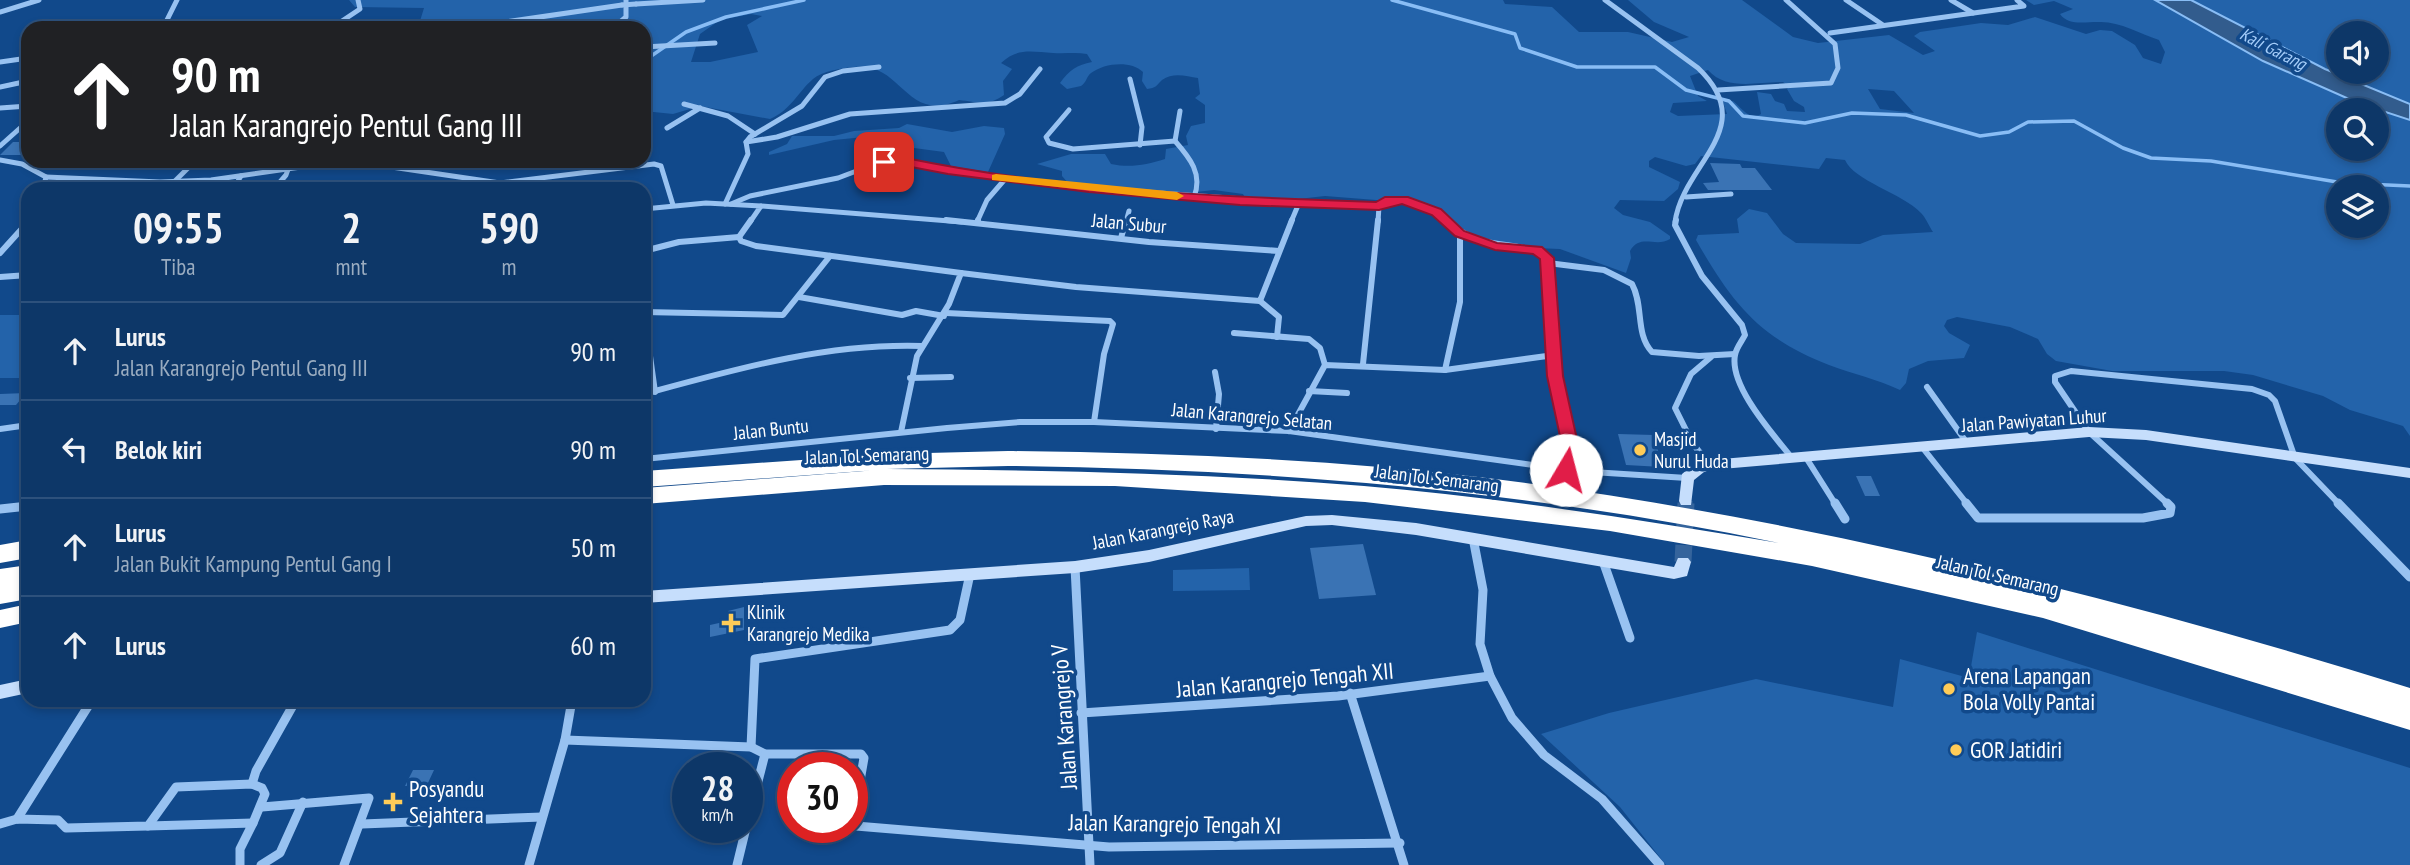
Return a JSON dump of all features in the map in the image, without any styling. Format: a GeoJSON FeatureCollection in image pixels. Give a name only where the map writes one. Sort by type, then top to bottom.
{"type":"FeatureCollection","features":[{"type":"Feature","properties":{"kind":"highway","name":"Jalan Tol Semarang"},"geometry":{"type":"LineString","coordinates":[[651,478],[889,460],[1026,458],[1210,463],[1420,479],[1612,504],[1815,541],[2035,592],[2349,679],[2410,699]]}},
{"type":"Feature","properties":{"kind":"highway","name":"Jalan Tol Semarang"},"geometry":{"type":"LineString","coordinates":[[651,495],[884,477],[1115,478],[1365,494],[1610,523],[1812,558],[2043,609],[2410,719]]}},
{"type":"Feature","properties":{"kind":"highway"},"geometry":{"type":"LineString","coordinates":[[0,554],[21,550]]}},
{"type":"Feature","properties":{"kind":"highway"},"geometry":{"type":"LineString","coordinates":[[0,578],[21,575]]}},
{"type":"Feature","properties":{"kind":"highway"},"geometry":{"type":"LineString","coordinates":[[0,595],[21,591]]}},
{"type":"Feature","properties":{"kind":"highway"},"geometry":{"type":"LineString","coordinates":[[0,619],[21,614]]}},
{"type":"Feature","properties":{"kind":"main road","name":"Jalan Pawiyatan Luhur"},"geometry":{"type":"LineString","coordinates":[[1687,478],[1699,468],[1710,465],[2089,432],[2146,435],[2410,473]]}},
{"type":"Feature","properties":{"kind":"main road"},"geometry":{"type":"LineString","coordinates":[[1686,501],[1687,478]]}},
{"type":"Feature","properties":{"kind":"main road","name":"Jalan Karangrejo Raya"},"geometry":{"type":"LineString","coordinates":[[651,597],[1075,567],[1149,556],[1306,521],[1356,522],[1473,538],[1674,573],[1681,572],[1683,565]]}},
{"type":"Feature","properties":{"kind":"main road"},"geometry":{"type":"LineString","coordinates":[[0,692],[21,688]]}},
{"type":"Feature","properties":{"kind":"street"},"geometry":{"type":"LineString","coordinates":[[0,12],[39,0]]}},
{"type":"Feature","properties":{"kind":"street"},"geometry":{"type":"LineString","coordinates":[[166,21],[177,0]]}},
{"type":"Feature","properties":{"kind":"street"},"geometry":{"type":"LineString","coordinates":[[342,21],[357,13],[361,6],[358,0]]}},
{"type":"Feature","properties":{"kind":"street"},"geometry":{"type":"LineString","coordinates":[[621,21],[626,17],[626,0]]}},
{"type":"Feature","properties":{"kind":"street"},"geometry":{"type":"LineString","coordinates":[[518,21],[622,5],[704,0]]}},
{"type":"Feature","properties":{"kind":"street"},"geometry":{"type":"LineString","coordinates":[[1605,0],[1627,21],[1691,64],[1719,93],[1722,120],[1717,140],[1700,166],[1675,217],[1677,232],[1702,276],[1742,325],[1745,335],[1735,354],[1736,372],[1747,396],[1845,519]]}},
{"type":"Feature","properties":{"kind":"street"},"geometry":{"type":"LineString","coordinates":[[1719,93],[1830,83],[1839,62],[1836,44],[1830,33],[1786,0]]}},
{"type":"Feature","properties":{"kind":"street"},"geometry":{"type":"LineString","coordinates":[[1951,0],[1974,13]]}},
{"type":"Feature","properties":{"kind":"street"},"geometry":{"type":"LineString","coordinates":[[1830,33],[2024,6],[2017,0]]}},
{"type":"Feature","properties":{"kind":"street"},"geometry":{"type":"LineString","coordinates":[[1850,1],[1883,26]]}},
{"type":"Feature","properties":{"kind":"street"},"geometry":{"type":"LineString","coordinates":[[651,48],[715,43]]}},
{"type":"Feature","properties":{"kind":"street"},"geometry":{"type":"LineString","coordinates":[[0,62],[21,59]]}},
{"type":"Feature","properties":{"kind":"street"},"geometry":{"type":"LineString","coordinates":[[746,142],[802,106],[825,77],[843,71],[879,67]]}},
{"type":"Feature","properties":{"kind":"street"},"geometry":{"type":"LineString","coordinates":[[746,142],[777,136],[850,114],[1005,103],[1015,99],[1040,69]]}},
{"type":"Feature","properties":{"kind":"street"},"geometry":{"type":"LineString","coordinates":[[1130,79],[1142,127],[1140,145]]}},
{"type":"Feature","properties":{"kind":"street"},"geometry":{"type":"LineString","coordinates":[[0,87],[21,82]]}},
{"type":"Feature","properties":{"kind":"street"},"geometry":{"type":"LineString","coordinates":[[684,104],[728,116],[755,134]]}},
{"type":"Feature","properties":{"kind":"street"},"geometry":{"type":"LineString","coordinates":[[0,108],[21,106]]}},
{"type":"Feature","properties":{"kind":"street"},"geometry":{"type":"LineString","coordinates":[[667,128],[700,107]]}},
{"type":"Feature","properties":{"kind":"street"},"geometry":{"type":"LineString","coordinates":[[1069,110],[1046,136],[1049,143],[1073,149],[1175,141]]}},
{"type":"Feature","properties":{"kind":"street"},"geometry":{"type":"LineString","coordinates":[[1180,111],[1175,141],[1197,174],[1199,186],[1194,197]]}},
{"type":"Feature","properties":{"kind":"street"},"geometry":{"type":"LineString","coordinates":[[0,146],[21,127]]}},
{"type":"Feature","properties":{"kind":"street"},"geometry":{"type":"LineString","coordinates":[[728,204],[748,154],[746,142]]}},
{"type":"Feature","properties":{"kind":"street"},"geometry":{"type":"LineString","coordinates":[[0,160],[21,164]]}},
{"type":"Feature","properties":{"kind":"street"},"geometry":{"type":"LineString","coordinates":[[728,204],[750,196],[838,178],[884,162],[906,162],[1006,178],[1194,197],[1379,206],[1395,200],[1427,206],[1460,233],[1495,246],[1537,250],[1544,254],[1548,263],[1558,394],[1576,471]]}},
{"type":"Feature","properties":{"kind":"street"},"geometry":{"type":"LineString","coordinates":[[651,164],[661,166],[665,171],[673,205]]}},
{"type":"Feature","properties":{"kind":"street"},"geometry":{"type":"LineString","coordinates":[[29,168],[46,177],[160,182],[240,176],[273,168]]}},
{"type":"Feature","properties":{"kind":"street"},"geometry":{"type":"LineString","coordinates":[[174,181],[188,168]]}},
{"type":"Feature","properties":{"kind":"street"},"geometry":{"type":"LineString","coordinates":[[396,168],[488,182]]}},
{"type":"Feature","properties":{"kind":"street"},"geometry":{"type":"LineString","coordinates":[[544,182],[625,168]]}},
{"type":"Feature","properties":{"kind":"street"},"geometry":{"type":"LineString","coordinates":[[237,182],[240,176]]}},
{"type":"Feature","properties":{"kind":"street"},"geometry":{"type":"LineString","coordinates":[[45,182],[46,177]]}},
{"type":"Feature","properties":{"kind":"street"},"geometry":{"type":"LineString","coordinates":[[977,223],[987,200],[1006,178]]}},
{"type":"Feature","properties":{"kind":"street"},"geometry":{"type":"LineString","coordinates":[[458,182],[472,180]]}},
{"type":"Feature","properties":{"kind":"street"},"geometry":{"type":"LineString","coordinates":[[1686,197],[1731,194]]}},
{"type":"Feature","properties":{"kind":"street"},"geometry":{"type":"LineString","coordinates":[[1259,301],[1299,203]]}},
{"type":"Feature","properties":{"kind":"street"},"geometry":{"type":"LineString","coordinates":[[651,208],[673,205],[761,206]]}},
{"type":"Feature","properties":{"kind":"street"},"geometry":{"type":"LineString","coordinates":[[740,237],[761,206]]}},
{"type":"Feature","properties":{"kind":"street","name":"Jalan Subur"},"geometry":{"type":"LineString","coordinates":[[761,206],[1279,251]]}},
{"type":"Feature","properties":{"kind":"street"},"geometry":{"type":"LineString","coordinates":[[1363,364],[1368,292],[1376,255],[1379,206]]}},
{"type":"Feature","properties":{"kind":"street"},"geometry":{"type":"LineString","coordinates":[[1121,238],[1129,211]]}},
{"type":"Feature","properties":{"kind":"street"},"geometry":{"type":"LineString","coordinates":[[0,253],[21,230]]}},
{"type":"Feature","properties":{"kind":"street"},"geometry":{"type":"LineString","coordinates":[[1445,370],[1457,318],[1463,252],[1460,233]]}},
{"type":"Feature","properties":{"kind":"street"},"geometry":{"type":"LineString","coordinates":[[651,249],[679,242],[740,237]]}},
{"type":"Feature","properties":{"kind":"street"},"geometry":{"type":"LineString","coordinates":[[740,237],[741,241],[756,246],[961,273],[1076,287],[1259,301],[1279,317],[1277,337]]}},
{"type":"Feature","properties":{"kind":"street"},"geometry":{"type":"LineString","coordinates":[[651,312],[778,316],[786,314],[830,256]]}},
{"type":"Feature","properties":{"kind":"street"},"geometry":{"type":"LineString","coordinates":[[1548,263],[1599,268],[1631,282],[1637,291],[1641,307],[1643,343],[1652,352],[1735,354]]}},
{"type":"Feature","properties":{"kind":"street"},"geometry":{"type":"LineString","coordinates":[[901,432],[910,377],[922,346],[945,315],[961,273]]}},
{"type":"Feature","properties":{"kind":"street"},"geometry":{"type":"LineString","coordinates":[[0,277],[21,276]]}},
{"type":"Feature","properties":{"kind":"street"},"geometry":{"type":"LineString","coordinates":[[799,297],[902,315],[916,311],[945,315],[1096,318],[1113,324],[1104,354],[1094,422]]}},
{"type":"Feature","properties":{"kind":"street"},"geometry":{"type":"LineString","coordinates":[[1234,333],[1315,342],[1325,365]]}},
{"type":"Feature","properties":{"kind":"street"},"geometry":{"type":"LineString","coordinates":[[651,392],[730,370],[816,354],[881,345],[922,346]]}},
{"type":"Feature","properties":{"kind":"street"},"geometry":{"type":"LineString","coordinates":[[1325,365],[1363,364],[1445,370],[1554,355]]}},
{"type":"Feature","properties":{"kind":"street"},"geometry":{"type":"LineString","coordinates":[[1710,465],[1693,443],[1675,408],[1692,374],[1704,360],[1714,355]]}},
{"type":"Feature","properties":{"kind":"street"},"geometry":{"type":"LineString","coordinates":[[651,363],[655,391]]}},
{"type":"Feature","properties":{"kind":"street"},"geometry":{"type":"LineString","coordinates":[[1289,431],[1325,365]]}},
{"type":"Feature","properties":{"kind":"street"},"geometry":{"type":"LineString","coordinates":[[1215,372],[1219,394],[1216,429]]}},
{"type":"Feature","properties":{"kind":"street"},"geometry":{"type":"LineString","coordinates":[[1922,447],[1978,518],[2143,518],[2170,513],[2171,507],[2166,499],[2089,432],[2056,382],[2055,376],[2060,372],[2262,392],[2275,401],[2295,458],[2410,577]]}},
{"type":"Feature","properties":{"kind":"street"},"geometry":{"type":"LineString","coordinates":[[910,377],[951,377]]}},
{"type":"Feature","properties":{"kind":"street"},"geometry":{"type":"LineString","coordinates":[[1927,387],[1967,443]]}},
{"type":"Feature","properties":{"kind":"street"},"geometry":{"type":"LineString","coordinates":[[1309,391],[1347,393]]}},
{"type":"Feature","properties":{"kind":"street","name":"Jalan Karangrejo Selatan"},"geometry":{"type":"LineString","coordinates":[[901,432],[1020,422],[1094,422],[1289,431],[1576,471],[1687,478]]}},
{"type":"Feature","properties":{"kind":"street"},"geometry":{"type":"LineString","coordinates":[[0,429],[21,426]]}},
{"type":"Feature","properties":{"kind":"street","name":"Jalan Buntu"},"geometry":{"type":"LineString","coordinates":[[651,458],[901,432]]}},
{"type":"Feature","properties":{"kind":"street"},"geometry":{"type":"LineString","coordinates":[[0,509],[21,507]]}},
{"type":"Feature","properties":{"kind":"street"},"geometry":{"type":"LineString","coordinates":[[1473,538],[1483,590],[1480,644],[1490,676],[1511,718],[1544,755],[1602,799],[1660,865]]}},
{"type":"Feature","properties":{"kind":"street"},"geometry":{"type":"LineString","coordinates":[[1604,561],[1630,638]]}},
{"type":"Feature","properties":{"kind":"street","name":"Jalan Karangrejo V"},"geometry":{"type":"LineString","coordinates":[[1075,567],[1077,676],[1087,756],[1090,865]]}},
{"type":"Feature","properties":{"kind":"street"},"geometry":{"type":"LineString","coordinates":[[751,747],[755,659],[950,630],[960,620],[970,574]]}},
{"type":"Feature","properties":{"kind":"street","name":"Jalan Karangrejo Tengah XII"},"geometry":{"type":"LineString","coordinates":[[1081,713],[1234,705],[1406,689],[1490,676]]}},
{"type":"Feature","properties":{"kind":"street"},"geometry":{"type":"LineString","coordinates":[[1350,693],[1400,843],[1404,865]]}},
{"type":"Feature","properties":{"kind":"street"},"geometry":{"type":"LineString","coordinates":[[17,819],[88,707]]}},
{"type":"Feature","properties":{"kind":"street"},"geometry":{"type":"LineString","coordinates":[[252,784],[256,771],[292,707]]}},
{"type":"Feature","properties":{"kind":"street"},"geometry":{"type":"LineString","coordinates":[[529,865],[565,740],[571,707]]}},
{"type":"Feature","properties":{"kind":"street"},"geometry":{"type":"LineString","coordinates":[[565,740],[751,747],[765,754],[763,762]]}},
{"type":"Feature","properties":{"kind":"street","name":"Jalan Karangrejo Tengah XI"},"geometry":{"type":"LineString","coordinates":[[765,754],[863,755],[853,821],[856,826],[1109,847],[1400,843]]}},
{"type":"Feature","properties":{"kind":"street"},"geometry":{"type":"LineString","coordinates":[[148,826],[176,787],[252,784],[262,788],[265,794],[262,807],[240,849],[240,865]]}},
{"type":"Feature","properties":{"kind":"street"},"geometry":{"type":"LineString","coordinates":[[262,807],[368,798],[370,802],[344,865]]}},
{"type":"Feature","properties":{"kind":"street"},"geometry":{"type":"LineString","coordinates":[[261,865],[280,853],[303,803]]}},
{"type":"Feature","properties":{"kind":"street"},"geometry":{"type":"LineString","coordinates":[[362,824],[542,817]]}},
{"type":"Feature","properties":{"kind":"street"},"geometry":{"type":"LineString","coordinates":[[0,824],[17,819],[58,820],[67,828],[79,829],[253,822]]}},
{"type":"Feature","properties":{"kind":"street"},"geometry":{"type":"LineString","coordinates":[[737,865],[743,843]]}},
{"type":"Feature","properties":{"kind":"shaded area"},"geometry":{"type":"Polygon","coordinates":[[[349,0],[1503,0],[1505,4],[1552,7],[1579,32],[1628,32],[1672,42],[1689,37],[1654,22],[1628,0],[1742,0],[1793,37],[1818,43],[1889,35],[1923,55],[1935,51],[1914,36],[1920,32],[1981,23],[2008,25],[2035,17],[2086,34],[2100,30],[2112,31],[2135,45],[2143,58],[2161,64],[2165,52],[2159,40],[2116,24],[2068,21],[2060,14],[2073,9],[2054,1],[2034,5],[2026,0],[2155,0],[2263,61],[2347,98],[2326,98],[2326,161],[2389,161],[2389,113],[2410,120],[2410,436],[2403,426],[2350,410],[2323,396],[2253,375],[2224,371],[2112,371],[2056,361],[2047,354],[2038,339],[2010,327],[1957,317],[1947,320],[1944,326],[1949,333],[1970,345],[1964,358],[1928,361],[1909,369],[1906,383],[1900,390],[1805,354],[1784,343],[1750,316],[1722,282],[1696,240],[1698,235],[1739,233],[1737,219],[1749,209],[1767,213],[1783,234],[1796,243],[1860,244],[1883,235],[1933,232],[1923,215],[1913,206],[1868,181],[1845,160],[1826,158],[1819,169],[1701,156],[1695,164],[1686,166],[1655,157],[1649,161],[1649,167],[1680,182],[1678,189],[1664,201],[1620,200],[1614,208],[1623,215],[1650,222],[1670,236],[1670,239],[1643,242],[1634,246],[1630,251],[1631,258],[1626,273],[1560,249],[1512,247],[1472,235],[1427,204],[1325,196],[1298,199],[1278,206],[1249,205],[1243,194],[1214,190],[1178,194],[1069,184],[1062,176],[1062,171],[1037,164],[1071,154],[1105,154],[1111,164],[1118,165],[1151,163],[1165,159],[1166,149],[1188,145],[1186,136],[1191,126],[1205,123],[1205,105],[1195,98],[1200,94],[1198,78],[1171,76],[1147,89],[1142,81],[1143,72],[1132,66],[1117,64],[1096,70],[1081,86],[1067,89],[1060,83],[1074,69],[1092,62],[1087,54],[1032,52],[1013,55],[1001,63],[1012,69],[1003,81],[1004,95],[987,102],[959,100],[941,105],[927,104],[915,99],[883,73],[870,67],[832,70],[817,76],[783,111],[770,119],[700,106],[673,114],[651,112],[651,21],[420,21],[424,8],[355,7],[349,0]],[[751,14],[720,20],[700,34],[691,62],[710,62],[758,52],[747,25],[762,16],[751,14]],[[1708,70],[1690,76],[1698,96],[1707,101],[1673,103],[1670,112],[1678,116],[1727,114],[1723,102],[1733,101],[1746,113],[1757,116],[1761,114],[1757,92],[1771,94],[1775,101],[1784,104],[1787,111],[1805,112],[1804,107],[1794,101],[1787,89],[1789,87],[1783,82],[1733,83],[1715,77],[1708,70]],[[1868,89],[1880,109],[1914,113],[1894,91],[1868,89]]]}},
{"type":"Feature","properties":{"kind":"shaded area"},"geometry":{"type":"Polygon","coordinates":[[[2191,0],[2410,0],[2410,104],[2361,84],[2389,84],[2389,21],[2326,21],[2326,69],[2191,0]]]}},
{"type":"Feature","properties":{"kind":"shaded area"},"geometry":{"type":"Polygon","coordinates":[[[907,124],[952,132],[984,126],[1004,128],[1005,134],[988,172],[951,166],[944,152],[914,148],[895,134],[834,140],[769,155],[769,152],[787,144],[792,136],[834,136],[854,131],[899,128],[907,124]]]}},
{"type":"Feature","properties":{"kind":"shaded area"},"geometry":{"type":"Polygon","coordinates":[[[0,315],[21,315],[21,377],[0,378],[0,315]]]}},
{"type":"Feature","properties":{"kind":"shaded area"},"geometry":{"type":"Polygon","coordinates":[[[1249,568],[1250,590],[1173,591],[1173,570],[1249,568]]]}},
{"type":"Feature","properties":{"kind":"shaded area","name":"GOR Jatidiri"},"geometry":{"type":"Polygon","coordinates":[[[1977,632],[2410,768],[2410,865],[1666,865],[1620,807],[1541,734],[1609,713],[1756,679],[1893,707],[1900,659],[1969,678],[1977,632]]]}},
{"type":"Feature","properties":{"kind":"water","name":"Kali Garang"},"geometry":{"type":"Polygon","coordinates":[[[2155,0],[2191,0],[2326,69],[2326,84],[2361,84],[2410,104],[2410,120],[2389,113],[2389,98],[2347,98],[2263,61],[2155,0]]]}},
{"type":"Feature","properties":{"kind":"building"},"geometry":{"type":"Polygon","coordinates":[[[13,142],[21,142],[21,155],[0,155],[13,142]]]}},
{"type":"Feature","properties":{"kind":"building"},"geometry":{"type":"Polygon","coordinates":[[[1710,163],[1740,164],[1742,168],[1755,168],[1772,190],[1708,190],[1703,183],[1719,182],[1710,163]]]}},
{"type":"Feature","properties":{"kind":"building"},"geometry":{"type":"Polygon","coordinates":[[[21,393],[21,399],[16,405],[0,405],[0,394],[21,393]]]}},
{"type":"Feature","properties":{"kind":"building","name":"Masjid Nurul Huda"},"geometry":{"type":"Polygon","coordinates":[[[1618,434],[1654,435],[1662,467],[1626,465],[1618,434]]]}},
{"type":"Feature","properties":{"kind":"building"},"geometry":{"type":"Polygon","coordinates":[[[1856,476],[1871,476],[1880,496],[1865,496],[1856,476]]]}},
{"type":"Feature","properties":{"kind":"building"},"geometry":{"type":"Polygon","coordinates":[[[1363,544],[1376,595],[1319,599],[1310,548],[1363,544]]]}},
{"type":"Feature","properties":{"kind":"building","name":"Klinik Karangrejo Medika"},"geometry":{"type":"Polygon","coordinates":[[[744,607],[744,630],[710,637],[710,625],[728,621],[728,611],[744,607]]]}},
{"type":"Feature","properties":{"kind":"building"},"geometry":{"type":"Polygon","coordinates":[[[413,770],[434,770],[427,785],[405,786],[413,770]]]}},
{"type":"Feature","properties":{"kind":"waterway"},"geometry":{"type":"LineString","coordinates":[[651,56],[686,32],[726,17],[804,0]]}},
{"type":"Feature","properties":{"kind":"waterway"},"geometry":{"type":"LineString","coordinates":[[1392,0],[1515,34],[1520,48],[1577,67],[1655,67],[1686,90],[1729,101],[1743,116],[1805,123],[1852,113],[1906,115],[1980,136],[2009,132],[2028,122],[2074,121],[2123,148],[2151,158],[2211,161],[2343,183],[2410,186]]}},
{"type":"Feature","properties":{"kind":"tunnel"},"geometry":{"type":"LineString","coordinates":[[1683,562],[1686,503]]}},
{"type":"Feature","properties":{"kind":"slow traffic"},"geometry":{"type":"LineString","coordinates":[[996,177],[1177,196]]}},
{"type":"Feature","properties":{"kind":"place","name":"Masjid Nurul Huda"},"geometry":{"type":"Point","coordinates":[1640,450]}},
{"type":"Feature","properties":{"kind":"place","name":"Klinik Karangrejo Medika"},"geometry":{"type":"Point","coordinates":[731,623]}},
{"type":"Feature","properties":{"kind":"place","name":"Arena Lapangan Bola Volly Pantai"},"geometry":{"type":"Point","coordinates":[1949,689]}},
{"type":"Feature","properties":{"kind":"place","name":"GOR Jatidiri"},"geometry":{"type":"Point","coordinates":[1956,750]}},
{"type":"Feature","properties":{"kind":"place","name":"Posyandu Sejahtera"},"geometry":{"type":"Point","coordinates":[393,802]}},
{"type":"Feature","properties":{"kind":"route"},"geometry":{"type":"LineString","coordinates":[[884,162],[906,162],[948,171],[1089,188],[1240,201],[1379,206],[1385,201],[1404,200],[1427,206],[1460,233],[1495,246],[1537,250],[1547,258],[1555,376],[1576,471],[1566,470]]}}]}
